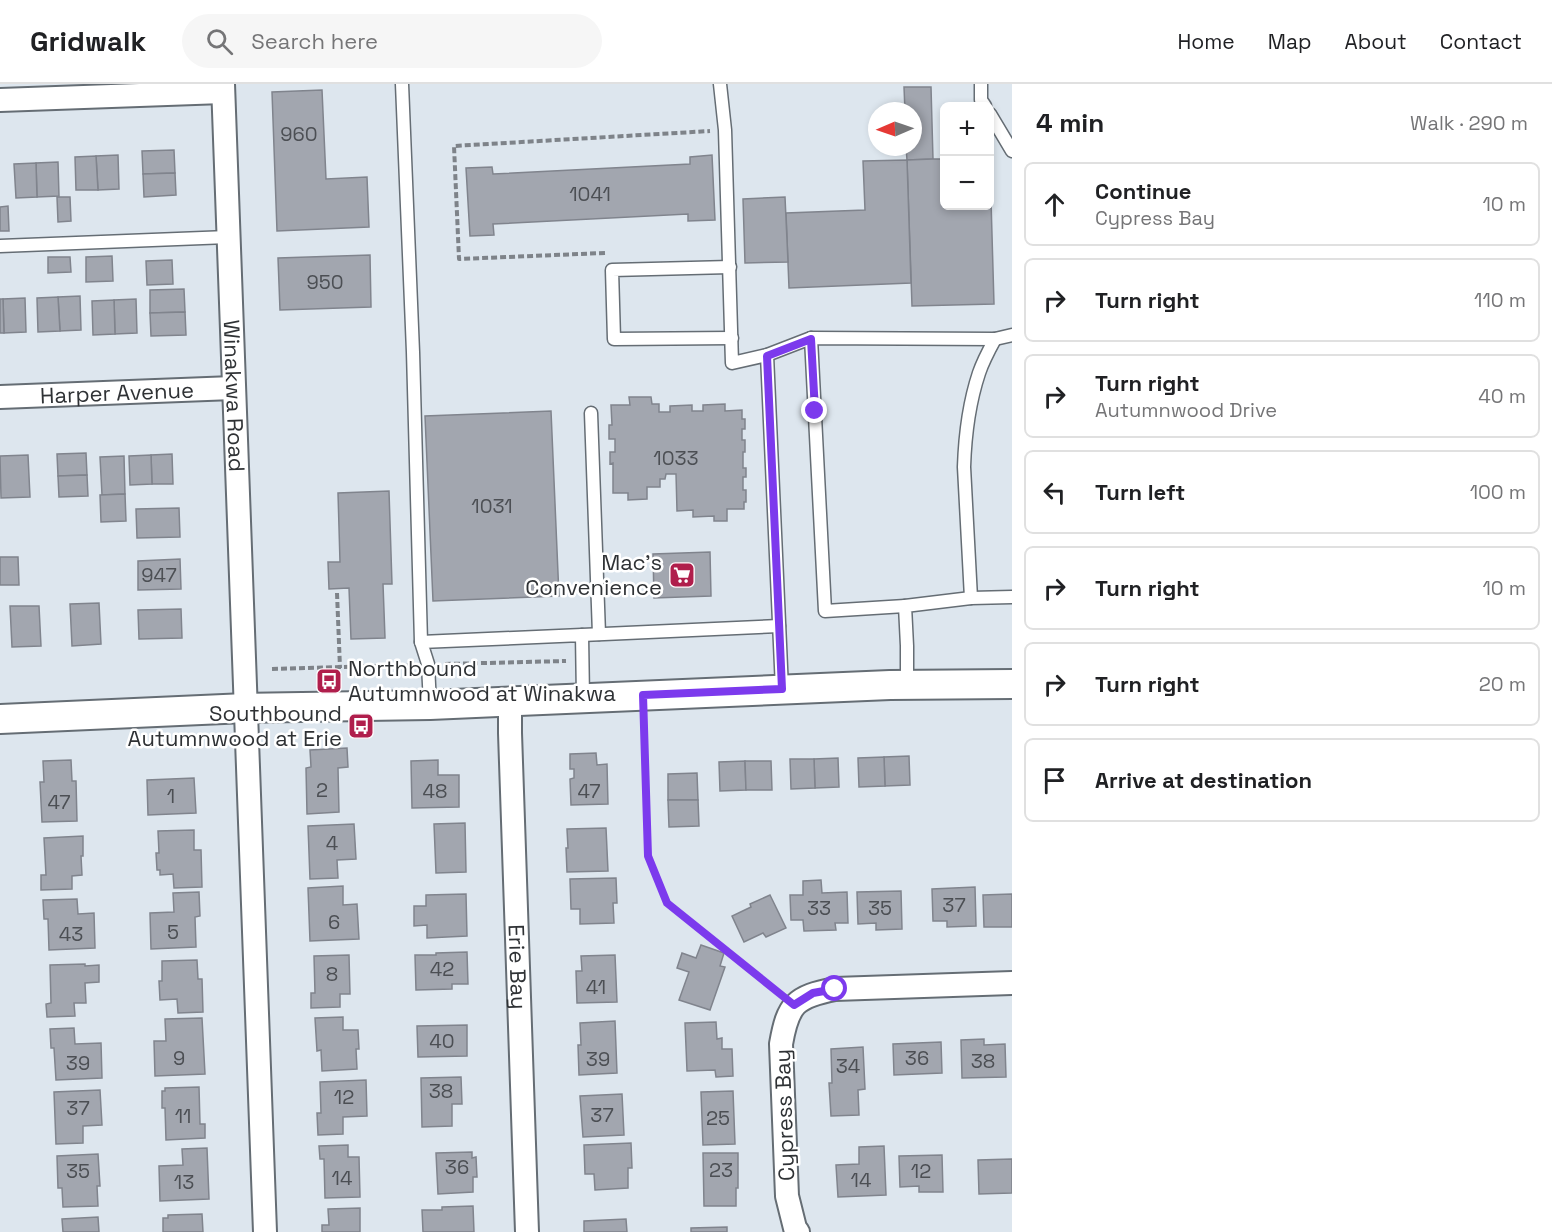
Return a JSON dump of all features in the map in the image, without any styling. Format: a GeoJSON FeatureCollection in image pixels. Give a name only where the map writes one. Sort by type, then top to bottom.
{"type":"FeatureCollection","features":[{"type":"Feature","properties":{"kind":"street"},"geometry":{"type":"LineString","coordinates":[[0,100],[223,88]]}},
{"type":"Feature","properties":{"kind":"street","name":"Winakwa Road"},"geometry":{"type":"LineString","coordinates":[[223,88],[246,708]]}},
{"type":"Feature","properties":{"kind":"street","name":"Harper Avenue"},"geometry":{"type":"LineString","coordinates":[[0,397],[233,388]]}},
{"type":"Feature","properties":{"kind":"street"},"geometry":{"type":"LineString","coordinates":[[0,719],[246,708],[430,705],[782,689],[1012,684]]}},
{"type":"Feature","properties":{"kind":"street","name":"Erie Bay"},"geometry":{"type":"LineString","coordinates":[[510,701],[527,1232]]}},
{"type":"Feature","properties":{"kind":"street"},"geometry":{"type":"LineString","coordinates":[[246,708],[265,1232]]}},
{"type":"Feature","properties":{"kind":"street"},"geometry":{"type":"LineString","coordinates":[[794,1005],[813,993],[835,989],[1012,983]]}},
{"type":"Feature","properties":{"kind":"street","name":"Cypress Bay"},"geometry":{"type":"LineString","coordinates":[[794,1005],[785,1023],[781,1044],[787,1196],[798,1232]]}},
{"type":"Feature","properties":{"kind":"lane"},"geometry":{"type":"LineString","coordinates":[[402,84],[413,352],[421,642],[428,664],[430,705]]}},
{"type":"Feature","properties":{"kind":"lane"},"geometry":{"type":"LineString","coordinates":[[720,84],[725,130],[732,363],[767,356],[811,339],[995,339],[1012,335]]}},
{"type":"Feature","properties":{"kind":"lane"},"geometry":{"type":"LineString","coordinates":[[981,84],[982,102]]}},
{"type":"Feature","properties":{"kind":"lane"},"geometry":{"type":"LineString","coordinates":[[994,121],[1012,151]]}},
{"type":"Feature","properties":{"kind":"lane"},"geometry":{"type":"LineString","coordinates":[[0,246],[228,237]]}},
{"type":"Feature","properties":{"kind":"lane"},"geometry":{"type":"LineString","coordinates":[[730,267],[612,270],[614,339],[732,338]]}},
{"type":"Feature","properties":{"kind":"lane"},"geometry":{"type":"LineString","coordinates":[[811,339],[825,611],[904,606],[971,598],[1012,597]]}},
{"type":"Feature","properties":{"kind":"lane"},"geometry":{"type":"LineString","coordinates":[[971,598],[965,452],[971,403],[979,371],[995,339]]}},
{"type":"Feature","properties":{"kind":"lane"},"geometry":{"type":"LineString","coordinates":[[767,356],[782,689]]}},
{"type":"Feature","properties":{"kind":"lane"},"geometry":{"type":"LineString","coordinates":[[591,413],[599,634]]}},
{"type":"Feature","properties":{"kind":"lane"},"geometry":{"type":"LineString","coordinates":[[904,606],[907,646],[906,685]]}},
{"type":"Feature","properties":{"kind":"lane"},"geometry":{"type":"LineString","coordinates":[[421,642],[779,626]]}},
{"type":"Feature","properties":{"kind":"lane"},"geometry":{"type":"LineString","coordinates":[[582,635],[584,698]]}},
{"type":"Feature","properties":{"kind":"path"},"geometry":{"type":"LineString","coordinates":[[611,253],[459,260],[454,146],[725,130]]}},
{"type":"Feature","properties":{"kind":"path"},"geometry":{"type":"LineString","coordinates":[[337,593],[340,668]]}},
{"type":"Feature","properties":{"kind":"path"},"geometry":{"type":"LineString","coordinates":[[444,664],[570,661]]}},
{"type":"Feature","properties":{"kind":"path"},"geometry":{"type":"LineString","coordinates":[[272,669],[411,665]]}},
{"type":"Feature","properties":{"kind":"path"},"geometry":{"type":"LineString","coordinates":[[643,695],[648,856],[667,903],[794,1005]]}},
{"type":"Feature","properties":{"kind":"building"},"geometry":{"type":"Polygon","coordinates":[[[904,87],[931,87],[933,159],[907,160],[907,156],[922,156],[922,102],[905,102],[904,87]]]}},
{"type":"Feature","properties":{"kind":"building"},"geometry":{"type":"Polygon","coordinates":[[[322,90],[326,179],[367,177],[369,227],[277,231],[272,92],[322,90]]]}},
{"type":"Feature","properties":{"kind":"building"},"geometry":{"type":"Polygon","coordinates":[[[174,150],[175,173],[143,174],[142,151],[174,150]]]}},
{"type":"Feature","properties":{"kind":"building"},"geometry":{"type":"Polygon","coordinates":[[[118,155],[119,189],[98,190],[96,156],[118,155]]]}},
{"type":"Feature","properties":{"kind":"building"},"geometry":{"type":"Polygon","coordinates":[[[712,155],[715,220],[688,221],[688,214],[493,224],[494,235],[470,236],[466,168],[492,167],[493,174],[690,164],[690,157],[712,155]]]}},
{"type":"Feature","properties":{"kind":"building"},"geometry":{"type":"Polygon","coordinates":[[[96,156],[98,190],[76,190],[75,157],[96,156]]]}},
{"type":"Feature","properties":{"kind":"building"},"geometry":{"type":"Polygon","coordinates":[[[940,159],[940,210],[991,210],[994,304],[912,306],[907,160],[940,159]]]}},
{"type":"Feature","properties":{"kind":"building"},"geometry":{"type":"Polygon","coordinates":[[[907,160],[911,283],[789,288],[786,213],[865,210],[863,161],[907,160]]]}},
{"type":"Feature","properties":{"kind":"building"},"geometry":{"type":"Polygon","coordinates":[[[58,162],[59,196],[37,197],[36,163],[58,162]]]}},
{"type":"Feature","properties":{"kind":"building"},"geometry":{"type":"Polygon","coordinates":[[[36,163],[37,197],[16,198],[14,164],[36,163]]]}},
{"type":"Feature","properties":{"kind":"building"},"geometry":{"type":"Polygon","coordinates":[[[175,173],[176,195],[144,197],[143,174],[175,173]]]}},
{"type":"Feature","properties":{"kind":"building"},"geometry":{"type":"Polygon","coordinates":[[[57,197],[70,197],[71,221],[58,222],[57,197]]]}},
{"type":"Feature","properties":{"kind":"building"},"geometry":{"type":"Polygon","coordinates":[[[785,197],[788,262],[745,263],[743,199],[785,197]]]}},
{"type":"Feature","properties":{"kind":"building"},"geometry":{"type":"Polygon","coordinates":[[[8,206],[9,231],[0,231],[0,207],[8,206]]]}},
{"type":"Feature","properties":{"kind":"building"},"geometry":{"type":"Polygon","coordinates":[[[370,255],[371,307],[280,310],[278,258],[370,255]]]}},
{"type":"Feature","properties":{"kind":"building"},"geometry":{"type":"Polygon","coordinates":[[[112,256],[113,281],[86,282],[86,257],[112,256]]]}},
{"type":"Feature","properties":{"kind":"building"},"geometry":{"type":"Polygon","coordinates":[[[48,257],[70,257],[71,272],[48,273],[48,257]]]}},
{"type":"Feature","properties":{"kind":"building"},"geometry":{"type":"Polygon","coordinates":[[[172,260],[173,284],[147,285],[146,261],[172,260]]]}},
{"type":"Feature","properties":{"kind":"building"},"geometry":{"type":"Polygon","coordinates":[[[184,289],[185,312],[150,313],[150,290],[184,289]]]}},
{"type":"Feature","properties":{"kind":"building"},"geometry":{"type":"Polygon","coordinates":[[[80,296],[81,330],[60,331],[58,297],[80,296]]]}},
{"type":"Feature","properties":{"kind":"building"},"geometry":{"type":"Polygon","coordinates":[[[58,297],[60,331],[38,332],[37,298],[58,297]]]}},
{"type":"Feature","properties":{"kind":"building"},"geometry":{"type":"Polygon","coordinates":[[[25,298],[26,332],[4,333],[3,299],[25,298]]]}},
{"type":"Feature","properties":{"kind":"building"},"geometry":{"type":"Polygon","coordinates":[[[0,299],[3,299],[4,333],[0,333],[0,299]]]}},
{"type":"Feature","properties":{"kind":"building"},"geometry":{"type":"Polygon","coordinates":[[[136,299],[137,333],[115,334],[114,300],[136,299]]]}},
{"type":"Feature","properties":{"kind":"building"},"geometry":{"type":"Polygon","coordinates":[[[114,300],[115,334],[93,335],[92,301],[114,300]]]}},
{"type":"Feature","properties":{"kind":"building"},"geometry":{"type":"Polygon","coordinates":[[[185,312],[186,335],[151,336],[150,313],[185,312]]]}},
{"type":"Feature","properties":{"kind":"building"},"geometry":{"type":"Polygon","coordinates":[[[629,397],[651,397],[652,404],[659,404],[659,412],[670,412],[670,406],[692,405],[692,411],[703,411],[703,405],[725,404],[725,411],[742,410],[742,419],[745,419],[745,429],[742,429],[742,440],[745,440],[743,468],[746,468],[746,477],[743,477],[743,490],[746,490],[744,509],[727,509],[727,521],[714,521],[714,516],[693,517],[693,510],[677,511],[676,474],[666,474],[665,479],[660,479],[660,487],[647,487],[647,499],[628,500],[628,493],[613,493],[613,463],[610,464],[610,452],[615,452],[615,439],[609,439],[609,425],[612,425],[611,405],[630,405],[629,397]]]}},
{"type":"Feature","properties":{"kind":"building"},"geometry":{"type":"Polygon","coordinates":[[[551,411],[559,596],[433,601],[425,416],[551,411]]]}},
{"type":"Feature","properties":{"kind":"building"},"geometry":{"type":"Polygon","coordinates":[[[86,453],[87,475],[58,476],[57,454],[86,453]]]}},
{"type":"Feature","properties":{"kind":"building"},"geometry":{"type":"Polygon","coordinates":[[[172,454],[173,484],[152,484],[151,455],[172,454]]]}},
{"type":"Feature","properties":{"kind":"building"},"geometry":{"type":"Polygon","coordinates":[[[28,455],[30,497],[1,498],[0,456],[28,455]]]}},
{"type":"Feature","properties":{"kind":"building"},"geometry":{"type":"Polygon","coordinates":[[[151,455],[152,484],[130,485],[129,456],[151,455]]]}},
{"type":"Feature","properties":{"kind":"building"},"geometry":{"type":"Polygon","coordinates":[[[124,456],[125,494],[102,495],[100,457],[124,456]]]}},
{"type":"Feature","properties":{"kind":"building"},"geometry":{"type":"Polygon","coordinates":[[[87,475],[88,496],[59,497],[58,476],[87,475]]]}},
{"type":"Feature","properties":{"kind":"building"},"geometry":{"type":"Polygon","coordinates":[[[389,491],[392,584],[383,584],[385,638],[351,639],[349,588],[329,589],[328,562],[340,562],[338,493],[389,491]]]}},
{"type":"Feature","properties":{"kind":"building"},"geometry":{"type":"Polygon","coordinates":[[[125,494],[126,521],[101,522],[100,495],[125,494]]]}},
{"type":"Feature","properties":{"kind":"building"},"geometry":{"type":"Polygon","coordinates":[[[179,508],[180,537],[137,538],[136,509],[179,508]]]}},
{"type":"Feature","properties":{"kind":"building","name":"Mac's Convenience"},"geometry":{"type":"Polygon","coordinates":[[[710,552],[711,596],[654,598],[653,554],[710,552]]]}},
{"type":"Feature","properties":{"kind":"building"},"geometry":{"type":"Polygon","coordinates":[[[0,557],[18,557],[19,585],[0,585],[0,557]]]}},
{"type":"Feature","properties":{"kind":"building"},"geometry":{"type":"Polygon","coordinates":[[[180,559],[181,589],[138,590],[138,561],[180,559]]]}},
{"type":"Feature","properties":{"kind":"building"},"geometry":{"type":"Polygon","coordinates":[[[99,603],[101,644],[72,646],[70,604],[99,603]]]}},
{"type":"Feature","properties":{"kind":"building"},"geometry":{"type":"Polygon","coordinates":[[[10,606],[39,606],[41,646],[12,647],[10,606]]]}},
{"type":"Feature","properties":{"kind":"building"},"geometry":{"type":"Polygon","coordinates":[[[181,609],[182,638],[139,639],[138,610],[181,609]]]}},
{"type":"Feature","properties":{"kind":"building"},"geometry":{"type":"Polygon","coordinates":[[[347,748],[348,767],[338,768],[339,812],[307,814],[306,768],[311,767],[310,750],[347,748]]]}},
{"type":"Feature","properties":{"kind":"building"},"geometry":{"type":"Polygon","coordinates":[[[596,753],[597,765],[607,764],[608,804],[571,805],[570,779],[574,778],[574,769],[570,769],[570,754],[596,753]]]}},
{"type":"Feature","properties":{"kind":"building"},"geometry":{"type":"Polygon","coordinates":[[[909,756],[910,785],[885,786],[884,757],[909,756]]]}},
{"type":"Feature","properties":{"kind":"building"},"geometry":{"type":"Polygon","coordinates":[[[884,757],[885,786],[859,787],[858,758],[884,757]]]}},
{"type":"Feature","properties":{"kind":"building"},"geometry":{"type":"Polygon","coordinates":[[[838,758],[839,787],[815,788],[814,759],[838,758]]]}},
{"type":"Feature","properties":{"kind":"building"},"geometry":{"type":"Polygon","coordinates":[[[790,759],[814,759],[815,788],[791,789],[790,759]]]}},
{"type":"Feature","properties":{"kind":"building"},"geometry":{"type":"Polygon","coordinates":[[[71,760],[72,781],[76,781],[77,821],[42,822],[40,782],[44,782],[43,761],[71,760]]]}},
{"type":"Feature","properties":{"kind":"building"},"geometry":{"type":"Polygon","coordinates":[[[438,760],[438,775],[459,775],[459,807],[412,808],[411,761],[438,760]]]}},
{"type":"Feature","properties":{"kind":"building"},"geometry":{"type":"Polygon","coordinates":[[[745,761],[746,790],[720,791],[719,762],[745,761]]]}},
{"type":"Feature","properties":{"kind":"building"},"geometry":{"type":"Polygon","coordinates":[[[745,761],[771,761],[772,790],[746,790],[745,761]]]}},
{"type":"Feature","properties":{"kind":"building"},"geometry":{"type":"Polygon","coordinates":[[[697,773],[698,800],[668,800],[668,774],[697,773]]]}},
{"type":"Feature","properties":{"kind":"building"},"geometry":{"type":"Polygon","coordinates":[[[194,778],[196,813],[148,815],[147,780],[194,778]]]}},
{"type":"Feature","properties":{"kind":"building"},"geometry":{"type":"Polygon","coordinates":[[[668,800],[698,800],[699,826],[669,827],[668,800]]]}},
{"type":"Feature","properties":{"kind":"building"},"geometry":{"type":"Polygon","coordinates":[[[465,823],[466,872],[436,873],[434,824],[465,823]]]}},
{"type":"Feature","properties":{"kind":"building"},"geometry":{"type":"Polygon","coordinates":[[[354,824],[356,859],[337,860],[338,878],[310,879],[308,826],[354,824]]]}},
{"type":"Feature","properties":{"kind":"building"},"geometry":{"type":"Polygon","coordinates":[[[606,828],[608,871],[567,872],[567,829],[606,828]]]}},
{"type":"Feature","properties":{"kind":"building"},"geometry":{"type":"Polygon","coordinates":[[[194,830],[194,850],[201,850],[202,887],[174,888],[173,874],[160,875],[160,870],[157,870],[158,831],[194,830]]]}},
{"type":"Feature","properties":{"kind":"building"},"geometry":{"type":"Polygon","coordinates":[[[83,836],[82,875],[72,876],[72,889],[41,890],[41,875],[46,875],[44,838],[83,836]]]}},
{"type":"Feature","properties":{"kind":"building"},"geometry":{"type":"Polygon","coordinates":[[[616,878],[617,903],[613,903],[614,923],[580,924],[580,909],[571,909],[570,879],[616,878]]]}},
{"type":"Feature","properties":{"kind":"building"},"geometry":{"type":"Polygon","coordinates":[[[821,880],[822,893],[847,892],[848,923],[835,923],[836,930],[804,931],[803,920],[791,920],[790,895],[803,895],[803,881],[821,880]]]}},
{"type":"Feature","properties":{"kind":"building"},"geometry":{"type":"Polygon","coordinates":[[[343,886],[343,905],[357,904],[359,939],[310,941],[308,888],[343,886]]]}},
{"type":"Feature","properties":{"kind":"building"},"geometry":{"type":"Polygon","coordinates":[[[975,887],[976,926],[947,927],[947,921],[933,921],[932,889],[975,887]]]}},
{"type":"Feature","properties":{"kind":"building"},"geometry":{"type":"Polygon","coordinates":[[[901,891],[902,929],[876,930],[876,923],[858,924],[857,892],[901,891]]]}},
{"type":"Feature","properties":{"kind":"building"},"geometry":{"type":"Polygon","coordinates":[[[199,892],[200,916],[195,917],[196,947],[151,949],[150,913],[174,912],[173,893],[199,892]]]}},
{"type":"Feature","properties":{"kind":"building"},"geometry":{"type":"Polygon","coordinates":[[[466,894],[467,936],[427,938],[427,925],[414,926],[414,906],[426,906],[426,895],[466,894]]]}},
{"type":"Feature","properties":{"kind":"building"},"geometry":{"type":"Polygon","coordinates":[[[1012,894],[1012,927],[984,927],[983,895],[1012,894]]]}},
{"type":"Feature","properties":{"kind":"building"},"geometry":{"type":"Polygon","coordinates":[[[770,895],[786,928],[766,937],[763,933],[744,942],[732,916],[770,895]]]}},
{"type":"Feature","properties":{"kind":"building"},"geometry":{"type":"Polygon","coordinates":[[[77,899],[78,914],[94,913],[95,948],[49,950],[48,919],[44,919],[43,900],[77,899]]]}},
{"type":"Feature","properties":{"kind":"building"},"geometry":{"type":"Polygon","coordinates":[[[701,945],[724,953],[720,966],[725,967],[710,1010],[679,1000],[689,972],[677,968],[682,953],[696,958],[701,945]]]}},
{"type":"Feature","properties":{"kind":"building"},"geometry":{"type":"Polygon","coordinates":[[[467,952],[468,984],[452,984],[452,989],[416,990],[415,955],[467,952]]]}},
{"type":"Feature","properties":{"kind":"building"},"geometry":{"type":"Polygon","coordinates":[[[349,955],[350,994],[340,994],[340,1007],[311,1008],[311,993],[315,993],[314,956],[349,955]]]}},
{"type":"Feature","properties":{"kind":"building"},"geometry":{"type":"Polygon","coordinates":[[[615,955],[617,1002],[577,1003],[576,971],[582,971],[581,956],[615,955]]]}},
{"type":"Feature","properties":{"kind":"building"},"geometry":{"type":"Polygon","coordinates":[[[197,960],[198,979],[202,979],[203,1012],[178,1013],[177,999],[160,1000],[159,981],[162,981],[162,961],[197,960]]]}},
{"type":"Feature","properties":{"kind":"building"},"geometry":{"type":"Polygon","coordinates":[[[85,964],[85,966],[99,965],[99,982],[85,983],[86,1003],[74,1003],[75,1016],[47,1017],[46,1004],[51,1003],[50,965],[85,964]]]}},
{"type":"Feature","properties":{"kind":"building"},"geometry":{"type":"Polygon","coordinates":[[[343,1017],[343,1030],[358,1030],[357,1069],[322,1071],[321,1050],[317,1051],[315,1018],[343,1017]]]}},
{"type":"Feature","properties":{"kind":"building"},"geometry":{"type":"Polygon","coordinates":[[[202,1018],[205,1074],[155,1076],[154,1041],[166,1041],[165,1019],[202,1018]]]}},
{"type":"Feature","properties":{"kind":"building"},"geometry":{"type":"Polygon","coordinates":[[[615,1021],[617,1073],[579,1075],[580,1023],[615,1021]]]}},
{"type":"Feature","properties":{"kind":"building"},"geometry":{"type":"Polygon","coordinates":[[[716,1022],[717,1039],[722,1038],[722,1049],[732,1049],[733,1076],[716,1077],[715,1070],[687,1071],[685,1023],[716,1022]]]}},
{"type":"Feature","properties":{"kind":"building"},"geometry":{"type":"Polygon","coordinates":[[[467,1025],[467,1056],[418,1057],[417,1026],[467,1025]]]}},
{"type":"Feature","properties":{"kind":"building"},"geometry":{"type":"Polygon","coordinates":[[[74,1028],[75,1044],[101,1043],[102,1078],[56,1080],[50,1029],[74,1028]]]}},
{"type":"Feature","properties":{"kind":"building"},"geometry":{"type":"Polygon","coordinates":[[[984,1039],[984,1045],[1005,1044],[1006,1077],[962,1078],[961,1040],[984,1039]]]}},
{"type":"Feature","properties":{"kind":"building"},"geometry":{"type":"Polygon","coordinates":[[[941,1042],[942,1073],[894,1075],[893,1044],[941,1042]]]}},
{"type":"Feature","properties":{"kind":"building"},"geometry":{"type":"Polygon","coordinates":[[[863,1047],[865,1089],[858,1090],[859,1115],[831,1116],[829,1083],[832,1083],[831,1049],[863,1047]]]}},
{"type":"Feature","properties":{"kind":"building"},"geometry":{"type":"Polygon","coordinates":[[[461,1077],[462,1104],[452,1104],[452,1126],[422,1127],[421,1078],[461,1077]]]}},
{"type":"Feature","properties":{"kind":"building"},"geometry":{"type":"Polygon","coordinates":[[[366,1080],[367,1116],[343,1117],[343,1134],[318,1135],[317,1113],[321,1113],[320,1082],[366,1080]]]}},
{"type":"Feature","properties":{"kind":"building"},"geometry":{"type":"Polygon","coordinates":[[[199,1087],[200,1124],[205,1124],[205,1138],[166,1140],[162,1091],[165,1091],[165,1088],[199,1087]]]}},
{"type":"Feature","properties":{"kind":"building"},"geometry":{"type":"Polygon","coordinates":[[[100,1090],[102,1125],[83,1126],[83,1143],[56,1144],[54,1092],[100,1090]]]}},
{"type":"Feature","properties":{"kind":"building"},"geometry":{"type":"Polygon","coordinates":[[[733,1091],[735,1144],[703,1145],[701,1092],[733,1091]]]}},
{"type":"Feature","properties":{"kind":"building"},"geometry":{"type":"Polygon","coordinates":[[[622,1094],[624,1135],[583,1137],[580,1096],[622,1094]]]}},
{"type":"Feature","properties":{"kind":"building"},"geometry":{"type":"Polygon","coordinates":[[[631,1143],[632,1168],[628,1168],[628,1188],[595,1190],[594,1174],[585,1174],[584,1145],[631,1143]]]}},
{"type":"Feature","properties":{"kind":"building"},"geometry":{"type":"Polygon","coordinates":[[[348,1145],[348,1157],[359,1157],[360,1197],[325,1198],[324,1159],[320,1159],[319,1146],[348,1145]]]}},
{"type":"Feature","properties":{"kind":"building"},"geometry":{"type":"Polygon","coordinates":[[[884,1146],[886,1195],[838,1197],[836,1165],[859,1164],[859,1147],[884,1146]]]}},
{"type":"Feature","properties":{"kind":"building"},"geometry":{"type":"Polygon","coordinates":[[[207,1148],[209,1199],[160,1201],[159,1166],[183,1165],[182,1149],[207,1148]]]}},
{"type":"Feature","properties":{"kind":"building"},"geometry":{"type":"Polygon","coordinates":[[[472,1152],[472,1158],[476,1157],[477,1177],[473,1177],[473,1192],[438,1194],[436,1153],[472,1152]]]}},
{"type":"Feature","properties":{"kind":"building"},"geometry":{"type":"Polygon","coordinates":[[[703,1153],[738,1153],[736,1206],[704,1206],[703,1153]]]}},
{"type":"Feature","properties":{"kind":"building"},"geometry":{"type":"Polygon","coordinates":[[[98,1154],[100,1186],[97,1186],[98,1206],[63,1207],[62,1188],[58,1188],[57,1156],[98,1154]]]}},
{"type":"Feature","properties":{"kind":"building"},"geometry":{"type":"Polygon","coordinates":[[[942,1155],[943,1192],[919,1192],[919,1186],[900,1187],[899,1156],[942,1155]]]}},
{"type":"Feature","properties":{"kind":"building"},"geometry":{"type":"Polygon","coordinates":[[[1012,1159],[1012,1193],[979,1194],[978,1160],[1012,1159]]]}},
{"type":"Feature","properties":{"kind":"building"},"geometry":{"type":"Polygon","coordinates":[[[473,1206],[474,1232],[423,1232],[422,1210],[473,1206]]]}},
{"type":"Feature","properties":{"kind":"building"},"geometry":{"type":"Polygon","coordinates":[[[360,1208],[360,1232],[322,1232],[322,1225],[329,1225],[328,1209],[360,1208]]]}},
{"type":"Feature","properties":{"kind":"building"},"geometry":{"type":"Polygon","coordinates":[[[202,1214],[203,1232],[163,1232],[163,1218],[168,1218],[168,1215],[202,1214]]]}},
{"type":"Feature","properties":{"kind":"building"},"geometry":{"type":"Polygon","coordinates":[[[98,1217],[99,1232],[63,1232],[62,1219],[98,1217]]]}},
{"type":"Feature","properties":{"kind":"building"},"geometry":{"type":"Polygon","coordinates":[[[626,1219],[627,1232],[584,1232],[584,1221],[626,1219]]]}},
{"type":"Feature","properties":{"kind":"building"},"geometry":{"type":"Polygon","coordinates":[[[727,1227],[727,1232],[691,1232],[691,1228],[727,1227]]]}},
{"type":"Feature","properties":{"kind":"place","name":"Mac's Convenience"},"geometry":{"type":"Point","coordinates":[682,575]}},
{"type":"Feature","properties":{"kind":"place","name":"Northbound Autumnwood at Winakwa"},"geometry":{"type":"Point","coordinates":[329,681]}},
{"type":"Feature","properties":{"kind":"place","name":"Southbound Autumnwood at Erie"},"geometry":{"type":"Point","coordinates":[361,726]}},
{"type":"Feature","properties":{"kind":"route"},"geometry":{"type":"LineString","coordinates":[[815,411],[811,339],[767,356],[782,689],[643,695],[648,856],[667,903],[794,1005],[813,993],[835,989]]}}]}
